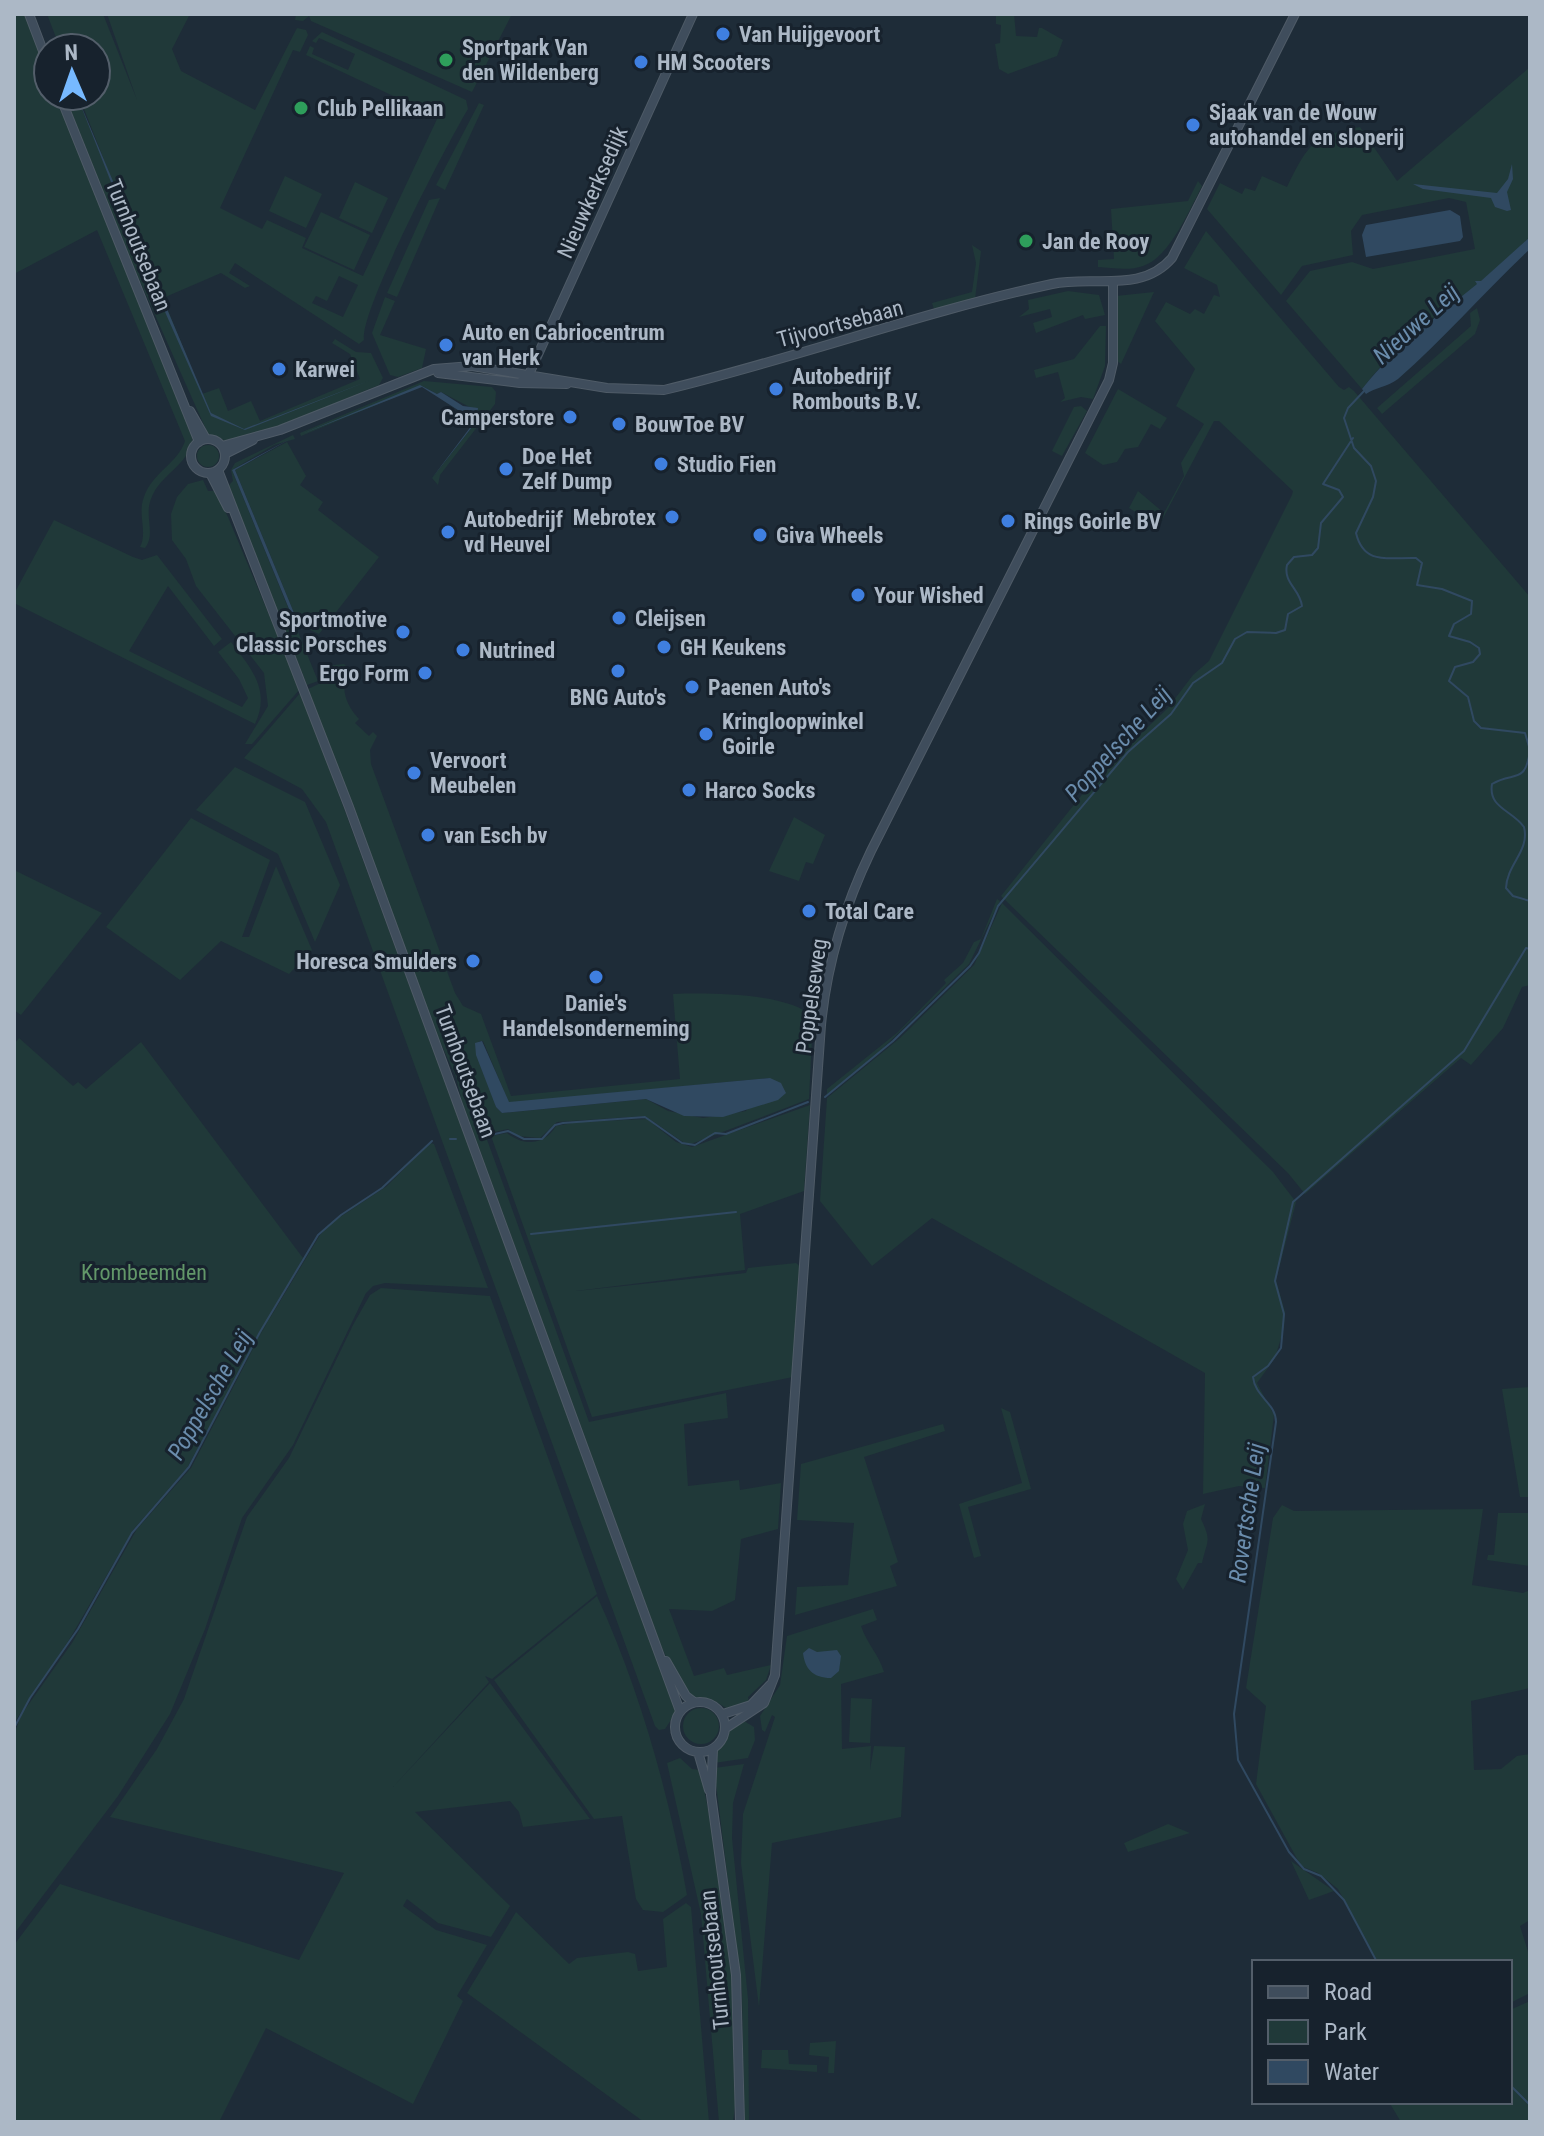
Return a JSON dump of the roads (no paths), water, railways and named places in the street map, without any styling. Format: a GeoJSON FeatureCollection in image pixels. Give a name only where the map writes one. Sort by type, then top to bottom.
{"type":"FeatureCollection","features":[{"type":"Feature","properties":{"kind":"street","name":"Nieuwkerksedijk"},"geometry":{"type":"LineString","coordinates":[[520,383],[527,375],[693,14]]}},
{"type":"Feature","properties":{"kind":"street","name":"Tijvoortsebaan"},"geometry":{"type":"LineString","coordinates":[[224,450],[426,372],[472,366],[630,391],[664,390],[1053,284],[1113,281],[1152,275],[1172,258],[1295,14]]}},
{"type":"Feature","properties":{"kind":"street","name":"Turnhoutsebaan"},"geometry":{"type":"LineString","coordinates":[[67,112],[203,440]]}},
{"type":"Feature","properties":{"kind":"street","name":"Poppelseweg"},"geometry":{"type":"LineString","coordinates":[[773,1682],[793,1460],[825,992],[844,913],[872,848],[1109,380],[1113,363],[1113,281]]}},
{"type":"Feature","properties":{"kind":"street","name":"Tijvoortsebaan"},"geometry":{"type":"LineString","coordinates":[[426,372],[520,383],[576,384]]}},
{"type":"Feature","properties":{"kind":"street"},"geometry":{"type":"LineString","coordinates":[[203,440],[224,450],[214,471],[199,470],[192,461],[192,450],[203,440]]}},
{"type":"Feature","properties":{"kind":"street","name":"Turnhoutsebaan"},"geometry":{"type":"LineString","coordinates":[[214,471],[349,807],[680,1711]]}},
{"type":"Feature","properties":{"kind":"street","name":"Turnhoutsebaan"},"geometry":{"type":"LineString","coordinates":[[654,1639],[677,1683],[694,1702]]}},
{"type":"Feature","properties":{"kind":"street"},"geometry":{"type":"LineString","coordinates":[[723,1714],[751,1705],[773,1682]]}},
{"type":"Feature","properties":{"kind":"street"},"geometry":{"type":"LineString","coordinates":[[726,1728],[758,1709],[768,1698],[773,1682]]}},
{"type":"Feature","properties":{"kind":"street"},"geometry":{"type":"LineString","coordinates":[[694,1702],[710,1703],[723,1714],[726,1728],[722,1740],[713,1749],[698,1752],[685,1747],[677,1738],[675,1727],[680,1711],[694,1702]]}},
{"type":"Feature","properties":{"kind":"street","name":"Turnhoutsebaan"},"geometry":{"type":"LineString","coordinates":[[711,1795],[713,1749]]}},
{"type":"Feature","properties":{"kind":"street","name":"Turnhoutsebaan"},"geometry":{"type":"LineString","coordinates":[[698,1752],[711,1795],[736,1975],[740,2122]]}},
{"type":"Feature","properties":{"kind":"water"},"geometry":{"type":"Polygon","coordinates":[[[83,112],[211,413],[244,429],[371,380],[245,430],[211,416],[139,253],[83,112]]]}},
{"type":"Feature","properties":{"kind":"water"},"geometry":{"type":"Polygon","coordinates":[[[1512,164],[1513,179],[1507,192],[1511,210],[1507,211],[1495,207],[1491,198],[1423,189],[1413,184],[1497,193],[1508,179],[1512,164]]]}},
{"type":"Feature","properties":{"kind":"water"},"geometry":{"type":"Polygon","coordinates":[[[1450,210],[1460,216],[1463,237],[1460,241],[1366,257],[1362,235],[1366,225],[1450,210]]]}},
{"type":"Feature","properties":{"kind":"water"},"geometry":{"type":"Polygon","coordinates":[[[1530,237],[1530,249],[1432,347],[1398,379],[1366,394],[1362,389],[1403,345],[1530,237]]]}},
{"type":"Feature","properties":{"kind":"water"},"geometry":{"type":"Polygon","coordinates":[[[420,385],[437,394],[441,392],[463,406],[478,408],[476,422],[432,478],[475,421],[422,387],[302,434],[420,385]]]}},
{"type":"Feature","properties":{"kind":"water"},"geometry":{"type":"Polygon","coordinates":[[[290,439],[235,470],[299,625],[296,626],[232,470],[290,439]]]}},
{"type":"Feature","properties":{"kind":"water"},"geometry":{"type":"Polygon","coordinates":[[[482,1041],[509,1102],[770,1078],[781,1083],[786,1093],[778,1100],[723,1117],[684,1116],[646,1099],[502,1113],[496,1107],[476,1055],[475,1043],[482,1041]]]}},
{"type":"Feature","properties":{"kind":"water"},"geometry":{"type":"Polygon","coordinates":[[[809,1648],[817,1652],[837,1650],[841,1656],[839,1671],[831,1678],[811,1672],[803,1653],[809,1648]]]}},
{"type":"Feature","properties":{"kind":"waterway","name":"Rovertsche Leij"},"geometry":{"type":"LineString","coordinates":[[1365,390],[1348,408],[1344,418],[1354,448],[1371,466],[1376,481],[1373,497],[1356,533],[1360,544],[1365,551],[1379,558],[1416,558],[1422,563],[1417,585],[1442,589],[1472,601],[1471,614],[1454,624],[1449,636],[1470,642],[1479,648],[1480,654],[1473,662],[1455,667],[1449,681],[1468,697],[1474,721],[1481,728],[1525,733],[1530,750]]}},
{"type":"Feature","properties":{"kind":"waterway","name":"Poppelsche Leij"},"geometry":{"type":"LineString","coordinates":[[825,1097],[893,1041],[970,966],[979,953],[998,906],[1128,752],[1171,714],[1193,683],[1222,663],[1235,639],[1247,632],[1276,633],[1285,630],[1288,614],[1302,606],[1287,577],[1287,565],[1294,557],[1312,555],[1318,548],[1321,523],[1343,497],[1339,490],[1323,484],[1353,438]]}},
{"type":"Feature","properties":{"kind":"waterway","name":"Rovertsche Leij"},"geometry":{"type":"LineString","coordinates":[[1530,751],[1522,773],[1492,784],[1497,804],[1524,827],[1524,843],[1507,879],[1506,888],[1513,896],[1530,901]]}},
{"type":"Feature","properties":{"kind":"waterway","name":"Rovertsche Leij"},"geometry":{"type":"LineString","coordinates":[[1376,1960],[1344,1900],[1321,1876],[1304,1869],[1289,1852],[1238,1760],[1234,1714],[1276,1422],[1273,1410],[1257,1390],[1253,1377],[1268,1366],[1281,1348],[1284,1314],[1275,1281],[1293,1202],[1464,1051],[1526,948],[1530,949]]}},
{"type":"Feature","properties":{"kind":"waterway","name":"Poppelsche Leij"},"geometry":{"type":"LineString","coordinates":[[486,1136],[508,1131],[524,1139],[542,1139],[555,1125],[563,1123],[645,1117],[682,1143],[695,1145],[715,1133],[726,1134],[808,1102]]}},
{"type":"Feature","properties":{"kind":"waterway","name":"Poppelsche Leij"},"geometry":{"type":"LineString","coordinates":[[450,1139],[456,1139]]}},
{"type":"Feature","properties":{"kind":"waterway","name":"Poppelsche Leij"},"geometry":{"type":"LineString","coordinates":[[14,1728],[30,1698],[78,1629],[132,1533],[189,1467],[260,1332],[318,1235],[341,1215],[382,1188],[432,1141]]}},
{"type":"Feature","properties":{"kind":"waterway"},"geometry":{"type":"LineString","coordinates":[[531,1234],[736,1212]]}},
{"type":"Feature","properties":{"kind":"waterway","name":"Rovertsche Leij"},"geometry":{"type":"LineString","coordinates":[[1512,2087],[1530,2105]]}},
{"type":"Feature","properties":{"kind":"place","name":"Van Huijgevoort"},"geometry":{"type":"Point","coordinates":[723,34]}},
{"type":"Feature","properties":{"kind":"place","name":"Sportpark Van den Wildenberg"},"geometry":{"type":"Point","coordinates":[446,60]}},
{"type":"Feature","properties":{"kind":"place","name":"HM Scooters"},"geometry":{"type":"Point","coordinates":[641,62]}},
{"type":"Feature","properties":{"kind":"place","name":"Club Pellikaan"},"geometry":{"type":"Point","coordinates":[301,108]}},
{"type":"Feature","properties":{"kind":"place","name":"Sjaak van de Wouw autohandel en sloperij"},"geometry":{"type":"Point","coordinates":[1193,125]}},
{"type":"Feature","properties":{"kind":"place","name":"Jan de Rooy"},"geometry":{"type":"Point","coordinates":[1026,241]}},
{"type":"Feature","properties":{"kind":"place","name":"Auto en Cabriocentrum van Herk"},"geometry":{"type":"Point","coordinates":[446,345]}},
{"type":"Feature","properties":{"kind":"place","name":"Karwei"},"geometry":{"type":"Point","coordinates":[279,369]}},
{"type":"Feature","properties":{"kind":"place","name":"Autobedrijf Rombouts B.V."},"geometry":{"type":"Point","coordinates":[776,389]}},
{"type":"Feature","properties":{"kind":"place","name":"Camperstore"},"geometry":{"type":"Point","coordinates":[570,417]}},
{"type":"Feature","properties":{"kind":"place","name":"BouwToe BV"},"geometry":{"type":"Point","coordinates":[619,424]}},
{"type":"Feature","properties":{"kind":"place","name":"Studio Fien"},"geometry":{"type":"Point","coordinates":[661,464]}},
{"type":"Feature","properties":{"kind":"place","name":"Doe Het Zelf Dump"},"geometry":{"type":"Point","coordinates":[506,469]}},
{"type":"Feature","properties":{"kind":"place","name":"Mebrotex"},"geometry":{"type":"Point","coordinates":[672,517]}},
{"type":"Feature","properties":{"kind":"place","name":"Rings Goirle BV"},"geometry":{"type":"Point","coordinates":[1008,521]}},
{"type":"Feature","properties":{"kind":"place","name":"Autobedrijf vd Heuvel"},"geometry":{"type":"Point","coordinates":[448,532]}},
{"type":"Feature","properties":{"kind":"place","name":"Giva Wheels"},"geometry":{"type":"Point","coordinates":[760,535]}},
{"type":"Feature","properties":{"kind":"place","name":"Your Wished"},"geometry":{"type":"Point","coordinates":[858,595]}},
{"type":"Feature","properties":{"kind":"place","name":"Cleijsen"},"geometry":{"type":"Point","coordinates":[619,618]}},
{"type":"Feature","properties":{"kind":"place","name":"Sportmotive Classic Porsches"},"geometry":{"type":"Point","coordinates":[403,632]}},
{"type":"Feature","properties":{"kind":"place","name":"GH Keukens"},"geometry":{"type":"Point","coordinates":[664,647]}},
{"type":"Feature","properties":{"kind":"place","name":"Nutrined"},"geometry":{"type":"Point","coordinates":[463,650]}},
{"type":"Feature","properties":{"kind":"place","name":"BNG Auto's"},"geometry":{"type":"Point","coordinates":[618,671]}},
{"type":"Feature","properties":{"kind":"place","name":"Ergo Form"},"geometry":{"type":"Point","coordinates":[425,673]}},
{"type":"Feature","properties":{"kind":"place","name":"Paenen Auto's"},"geometry":{"type":"Point","coordinates":[692,687]}},
{"type":"Feature","properties":{"kind":"place","name":"Kringloopwinkel Goirle"},"geometry":{"type":"Point","coordinates":[706,734]}},
{"type":"Feature","properties":{"kind":"place","name":"Vervoort Meubelen"},"geometry":{"type":"Point","coordinates":[414,773]}},
{"type":"Feature","properties":{"kind":"place","name":"Harco Socks"},"geometry":{"type":"Point","coordinates":[689,790]}},
{"type":"Feature","properties":{"kind":"place","name":"van Esch bv"},"geometry":{"type":"Point","coordinates":[428,835]}},
{"type":"Feature","properties":{"kind":"place","name":"Total Care"},"geometry":{"type":"Point","coordinates":[809,911]}},
{"type":"Feature","properties":{"kind":"place","name":"Horesca Smulders"},"geometry":{"type":"Point","coordinates":[473,961]}},
{"type":"Feature","properties":{"kind":"place","name":"Danie's Handelsonderneming"},"geometry":{"type":"Point","coordinates":[596,977]}},
{"type":"Feature","properties":{"kind":"water label","name":"Nieuwe Leij"},"geometry":{"type":"Point","coordinates":[1416,324]}},
{"type":"Feature","properties":{"kind":"park label","name":"Krombeemden"},"geometry":{"type":"Point","coordinates":[144,1272]}}]}
